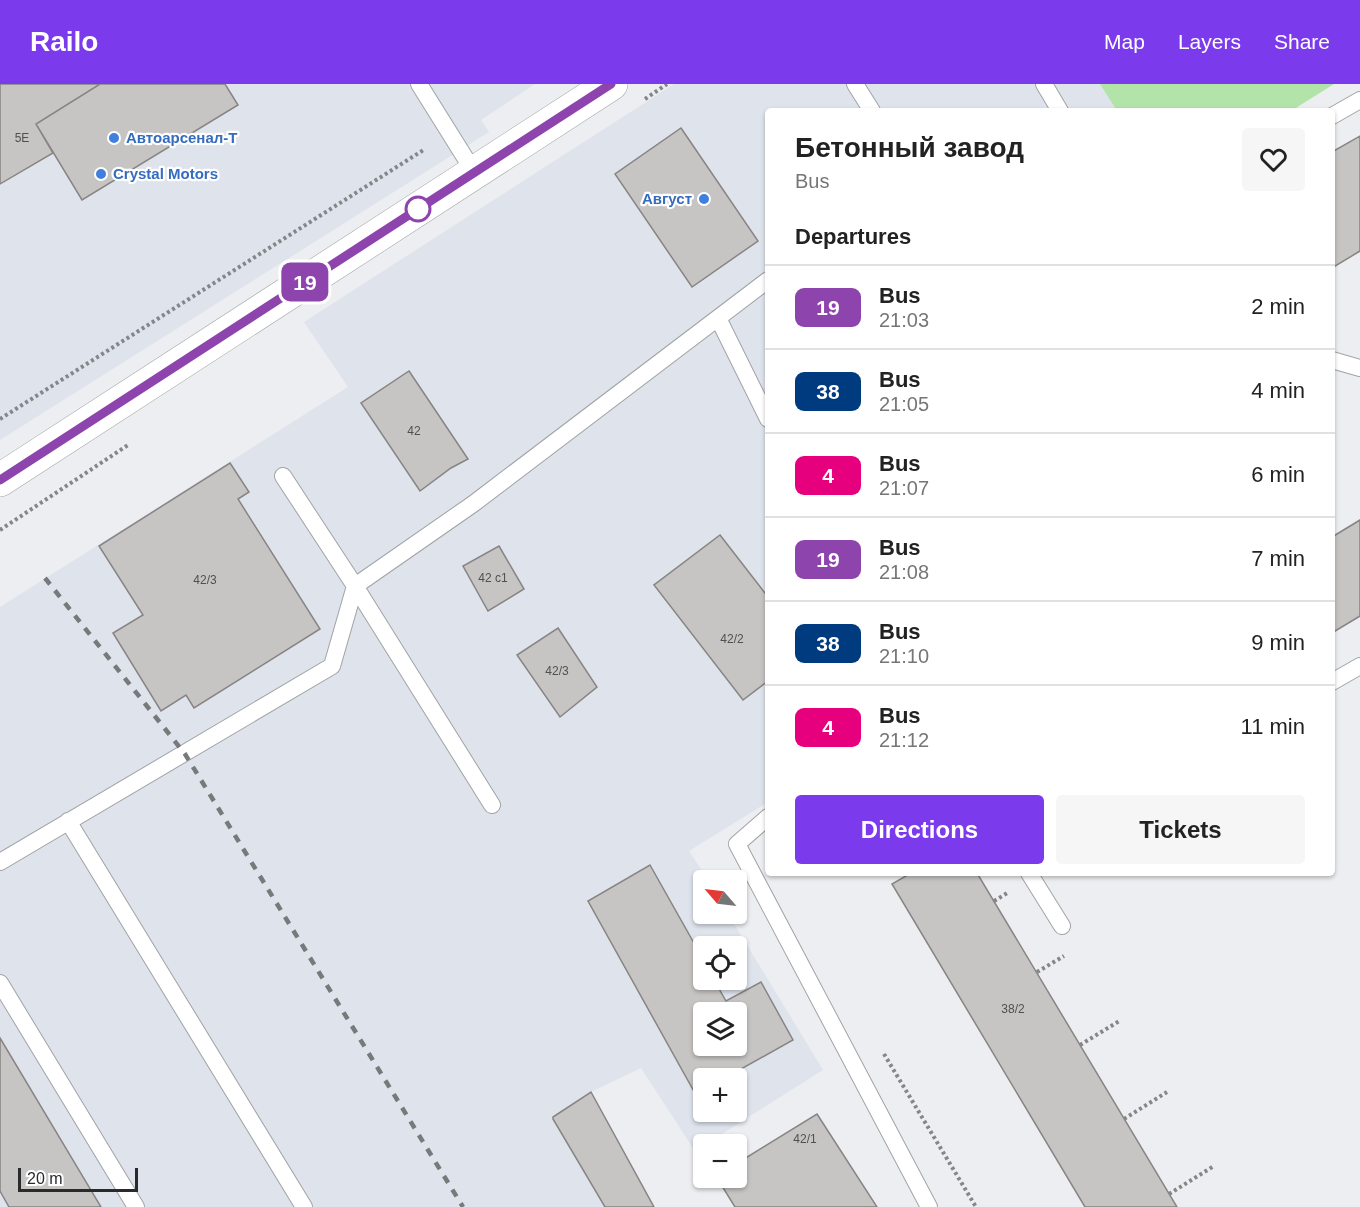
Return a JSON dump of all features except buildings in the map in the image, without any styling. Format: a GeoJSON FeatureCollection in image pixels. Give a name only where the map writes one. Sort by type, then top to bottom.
{"type":"FeatureCollection","features":[{"type":"Feature","properties":{"kind":"main road"},"geometry":{"type":"LineString","coordinates":[[0,480],[611,84]]}},
{"type":"Feature","properties":{"kind":"lane"},"geometry":{"type":"LineString","coordinates":[[419,84],[474,172]]}},
{"type":"Feature","properties":{"kind":"lane"},"geometry":{"type":"LineString","coordinates":[[855,84],[870,108]]}},
{"type":"Feature","properties":{"kind":"lane"},"geometry":{"type":"LineString","coordinates":[[1044,84],[1058,108]]}},
{"type":"Feature","properties":{"kind":"lane"},"geometry":{"type":"LineString","coordinates":[[1335,114],[1360,100]]}},
{"type":"Feature","properties":{"kind":"lane"},"geometry":{"type":"LineString","coordinates":[[0,862],[332,666],[355,586],[474,504],[765,282]]}},
{"type":"Feature","properties":{"kind":"lane"},"geometry":{"type":"LineString","coordinates":[[718,318],[765,413]]}},
{"type":"Feature","properties":{"kind":"lane"},"geometry":{"type":"LineString","coordinates":[[1335,361],[1360,368]]}},
{"type":"Feature","properties":{"kind":"lane"},"geometry":{"type":"LineString","coordinates":[[283,476],[355,586],[492,806]]}},
{"type":"Feature","properties":{"kind":"lane"},"geometry":{"type":"LineString","coordinates":[[1335,680],[1360,666]]}},
{"type":"Feature","properties":{"kind":"lane"},"geometry":{"type":"LineString","coordinates":[[765,820],[736,844],[929,1207]]}},
{"type":"Feature","properties":{"kind":"lane"},"geometry":{"type":"LineString","coordinates":[[68,821],[303,1207]]}},
{"type":"Feature","properties":{"kind":"lane"},"geometry":{"type":"LineString","coordinates":[[1031,876],[1062,926]]}},
{"type":"Feature","properties":{"kind":"lane"},"geometry":{"type":"LineString","coordinates":[[0,983],[136,1207]]}},
{"type":"Feature","properties":{"kind":"path"},"geometry":{"type":"LineString","coordinates":[[0,419],[450,133]]}},
{"type":"Feature","properties":{"kind":"path"},"geometry":{"type":"LineString","coordinates":[[1037,972],[1067,954]]}},
{"type":"Feature","properties":{"kind":"path"},"geometry":{"type":"LineString","coordinates":[[1080,1045],[1121,1020]]}},
{"type":"Feature","properties":{"kind":"path"},"geometry":{"type":"LineString","coordinates":[[1124,1119],[1167,1092]]}},
{"type":"Feature","properties":{"kind":"path"},"geometry":{"type":"LineString","coordinates":[[1169,1194],[1215,1166]]}},
{"type":"Feature","properties":{"kind":"shaded area"},"geometry":{"type":"Polygon","coordinates":[[[0,84],[535,84],[481,120],[489,132],[0,440],[0,84]]]}},
{"type":"Feature","properties":{"kind":"shaded area"},"geometry":{"type":"Polygon","coordinates":[[[674,84],[1100,84],[1115,108],[765,108],[765,804],[689,851],[701,870],[693,870],[693,924],[734,924],[741,936],[693,936],[693,990],[747,990],[747,945],[823,1070],[747,1118],[747,1068],[693,1068],[693,1122],[741,1122],[722,1134],[693,1134],[693,1148],[641,1068],[591,1092],[553,1119],[605,1207],[0,1207],[0,607],[348,387],[304,322],[674,84]]]}},
{"type":"Feature","properties":{"kind":"green space"},"geometry":{"type":"Polygon","coordinates":[[[1100,84],[1334,84],[1296,108],[1115,108],[1100,84]]]}},
{"type":"Feature","properties":{"kind":"railway"},"geometry":{"type":"LineString","coordinates":[[45,578],[185,754],[463,1207]]}},
{"type":"Feature","properties":{"kind":"bus line","name":"19"},"geometry":{"type":"LineString","coordinates":[[0,480],[611,84]]}},
{"type":"Feature","properties":{"kind":"place","name":"Автоарсенал-Т"},"geometry":{"type":"Point","coordinates":[114,138]}},
{"type":"Feature","properties":{"kind":"place","name":"Crystal Motors"},"geometry":{"type":"Point","coordinates":[101,174]}},
{"type":"Feature","properties":{"kind":"place","name":"Август"},"geometry":{"type":"Point","coordinates":[704,199]}}]}
